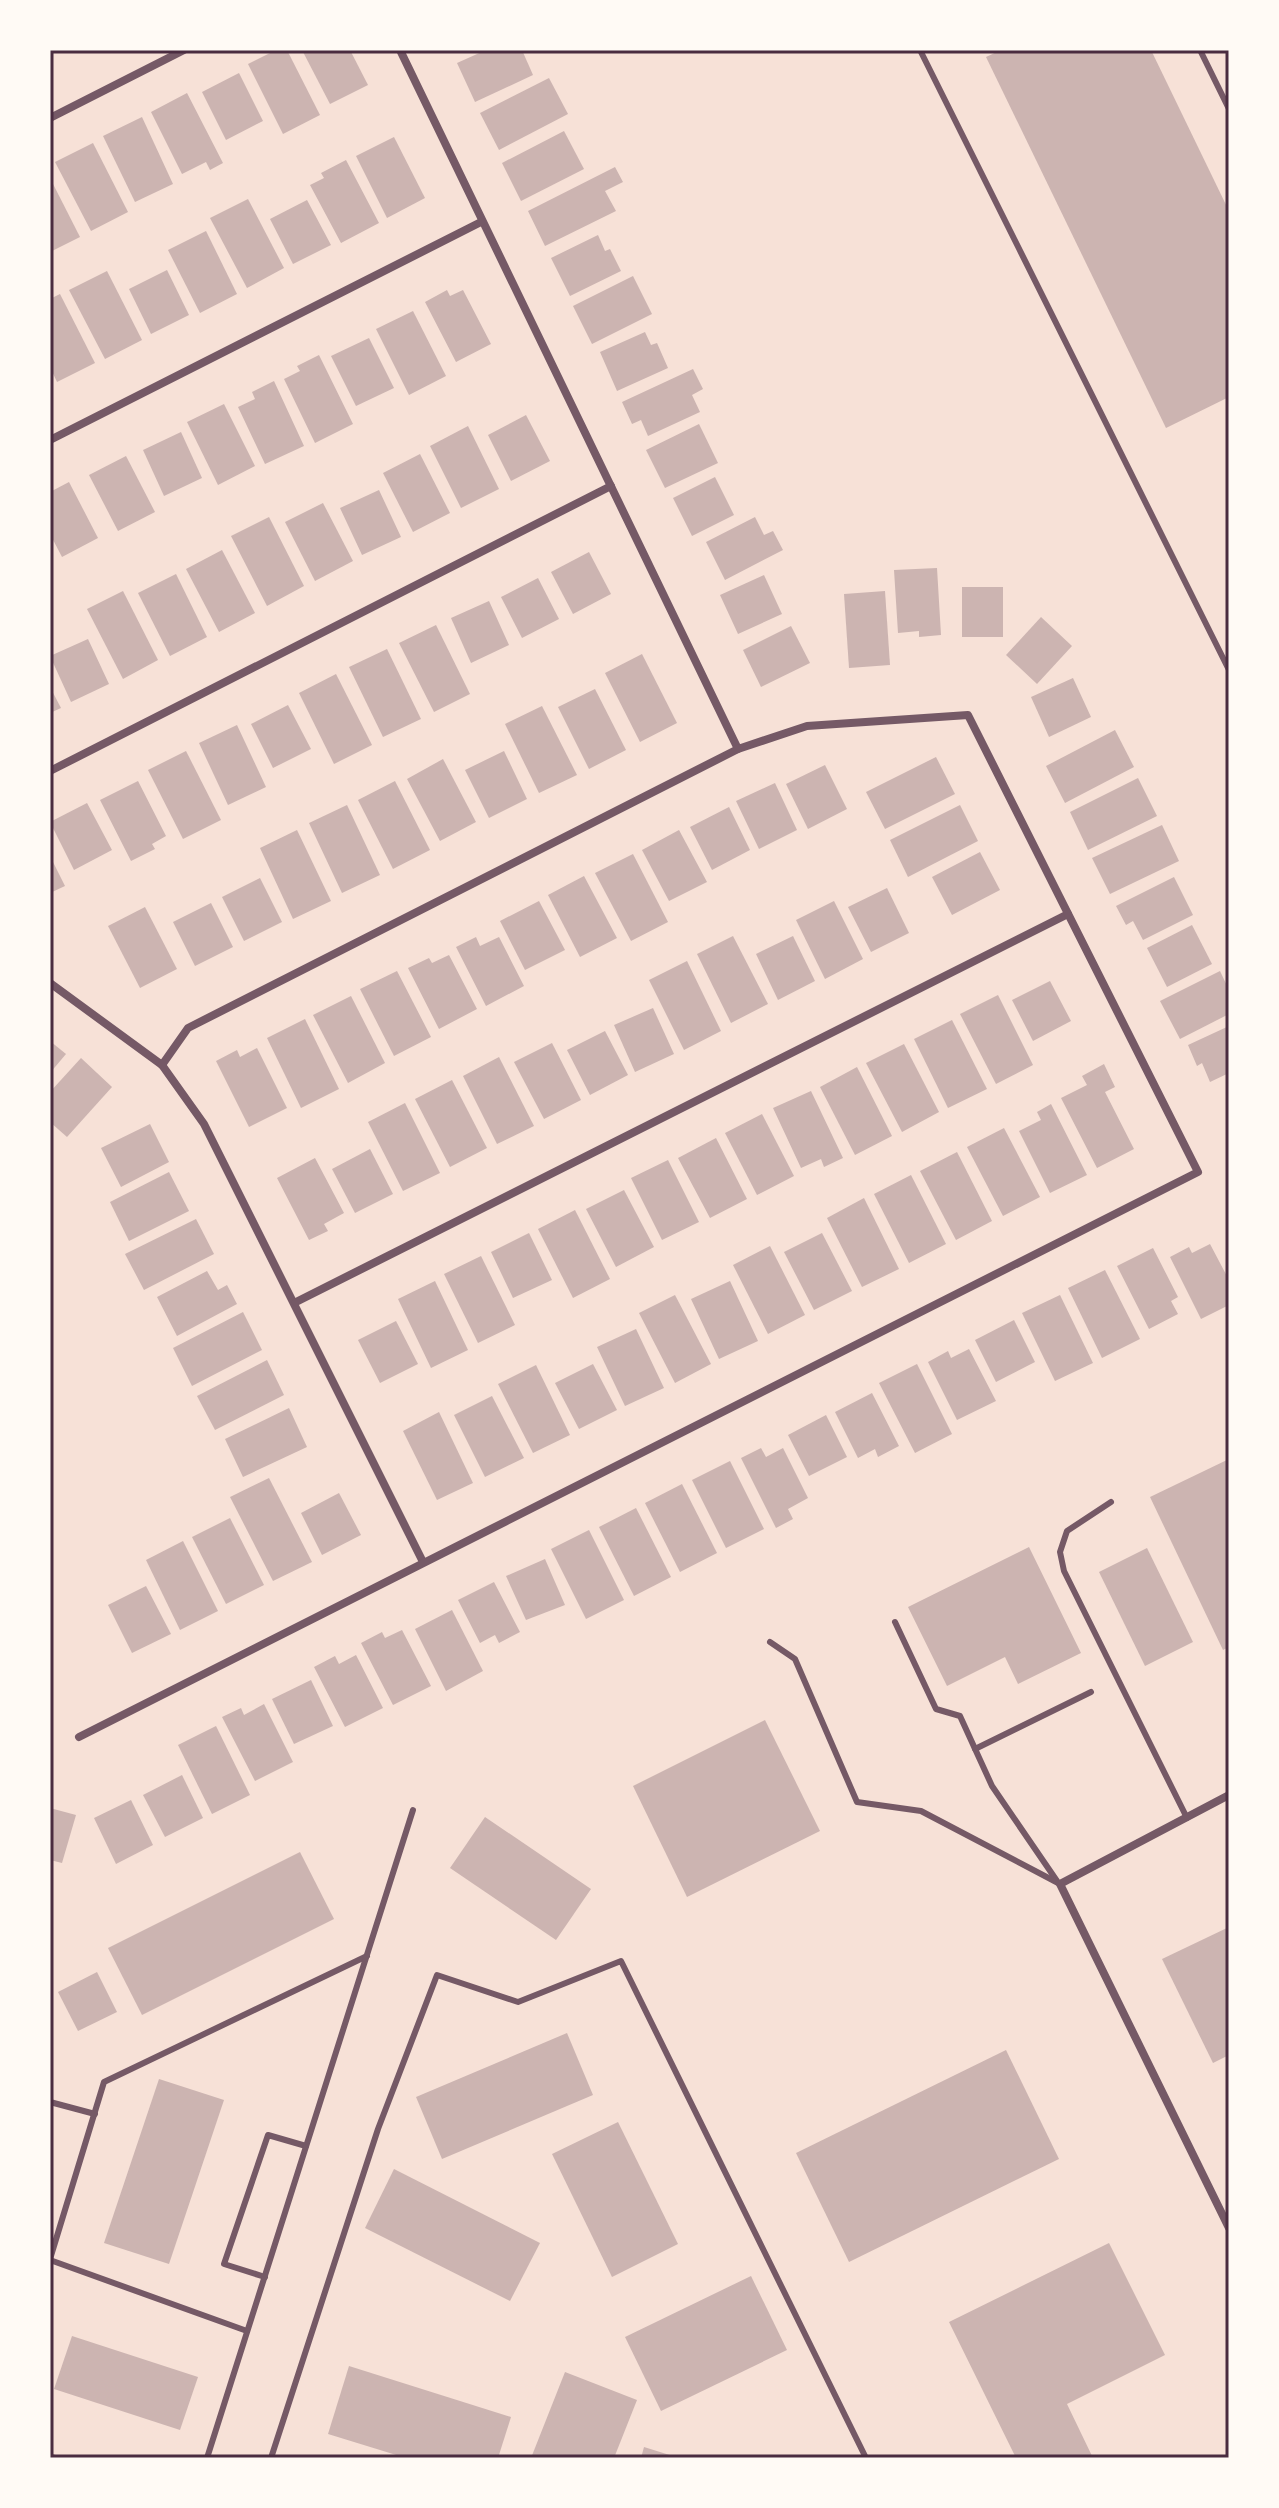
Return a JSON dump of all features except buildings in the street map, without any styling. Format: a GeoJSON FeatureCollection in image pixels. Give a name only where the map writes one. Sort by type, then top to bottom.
{"type":"FeatureCollection","features":[{"type":"Feature","properties":{"kind":"street"},"geometry":{"type":"LineString","coordinates":[[50,118],[184,50]]}},
{"type":"Feature","properties":{"kind":"street"},"geometry":{"type":"LineString","coordinates":[[400,50],[738,749]]}},
{"type":"Feature","properties":{"kind":"street"},"geometry":{"type":"LineString","coordinates":[[50,440],[481,222]]}},
{"type":"Feature","properties":{"kind":"street"},"geometry":{"type":"LineString","coordinates":[[50,771],[611,486]]}},
{"type":"Feature","properties":{"kind":"street"},"geometry":{"type":"LineString","coordinates":[[79,1737],[1198,1172],[968,715],[807,726],[738,749],[188,1028],[162,1065]]}},
{"type":"Feature","properties":{"kind":"street"},"geometry":{"type":"LineString","coordinates":[[296,1302],[1068,914]]}},
{"type":"Feature","properties":{"kind":"street"},"geometry":{"type":"LineString","coordinates":[[50,983],[162,1065],[204,1124],[296,1302],[423,1562]]}},
{"type":"Feature","properties":{"kind":"street"},"geometry":{"type":"LineString","coordinates":[[1229,1795],[1060,1884],[1229,2228]]}},
{"type":"Feature","properties":{"kind":"lane"},"geometry":{"type":"LineString","coordinates":[[920,50],[1229,670]]}},
{"type":"Feature","properties":{"kind":"lane"},"geometry":{"type":"LineString","coordinates":[[1200,50],[1229,109]]}},
{"type":"Feature","properties":{"kind":"lane"},"geometry":{"type":"LineString","coordinates":[[1111,1502],[1067,1531],[1060,1552],[1064,1571],[1187,1818]]}},
{"type":"Feature","properties":{"kind":"lane"},"geometry":{"type":"LineString","coordinates":[[895,1622],[936,1709],[960,1716],[992,1786],[1060,1884]]}},
{"type":"Feature","properties":{"kind":"lane"},"geometry":{"type":"LineString","coordinates":[[770,1642],[795,1659],[857,1802],[921,1811],[1060,1884]]}},
{"type":"Feature","properties":{"kind":"lane"},"geometry":{"type":"LineString","coordinates":[[975,1749],[1091,1692]]}},
{"type":"Feature","properties":{"kind":"lane"},"geometry":{"type":"LineString","coordinates":[[207,2458],[413,1810]]}},
{"type":"Feature","properties":{"kind":"lane"},"geometry":{"type":"LineString","coordinates":[[247,2331],[50,2259],[104,2082],[367,1956]]}},
{"type":"Feature","properties":{"kind":"lane"},"geometry":{"type":"LineString","coordinates":[[271,2458],[378,2129],[437,1975],[518,2002],[621,1961],[866,2458]]}},
{"type":"Feature","properties":{"kind":"lane"},"geometry":{"type":"LineString","coordinates":[[50,2102],[95,2114]]}},
{"type":"Feature","properties":{"kind":"lane"},"geometry":{"type":"LineString","coordinates":[[265,2277],[224,2264],[268,2135],[306,2146]]}}]}
